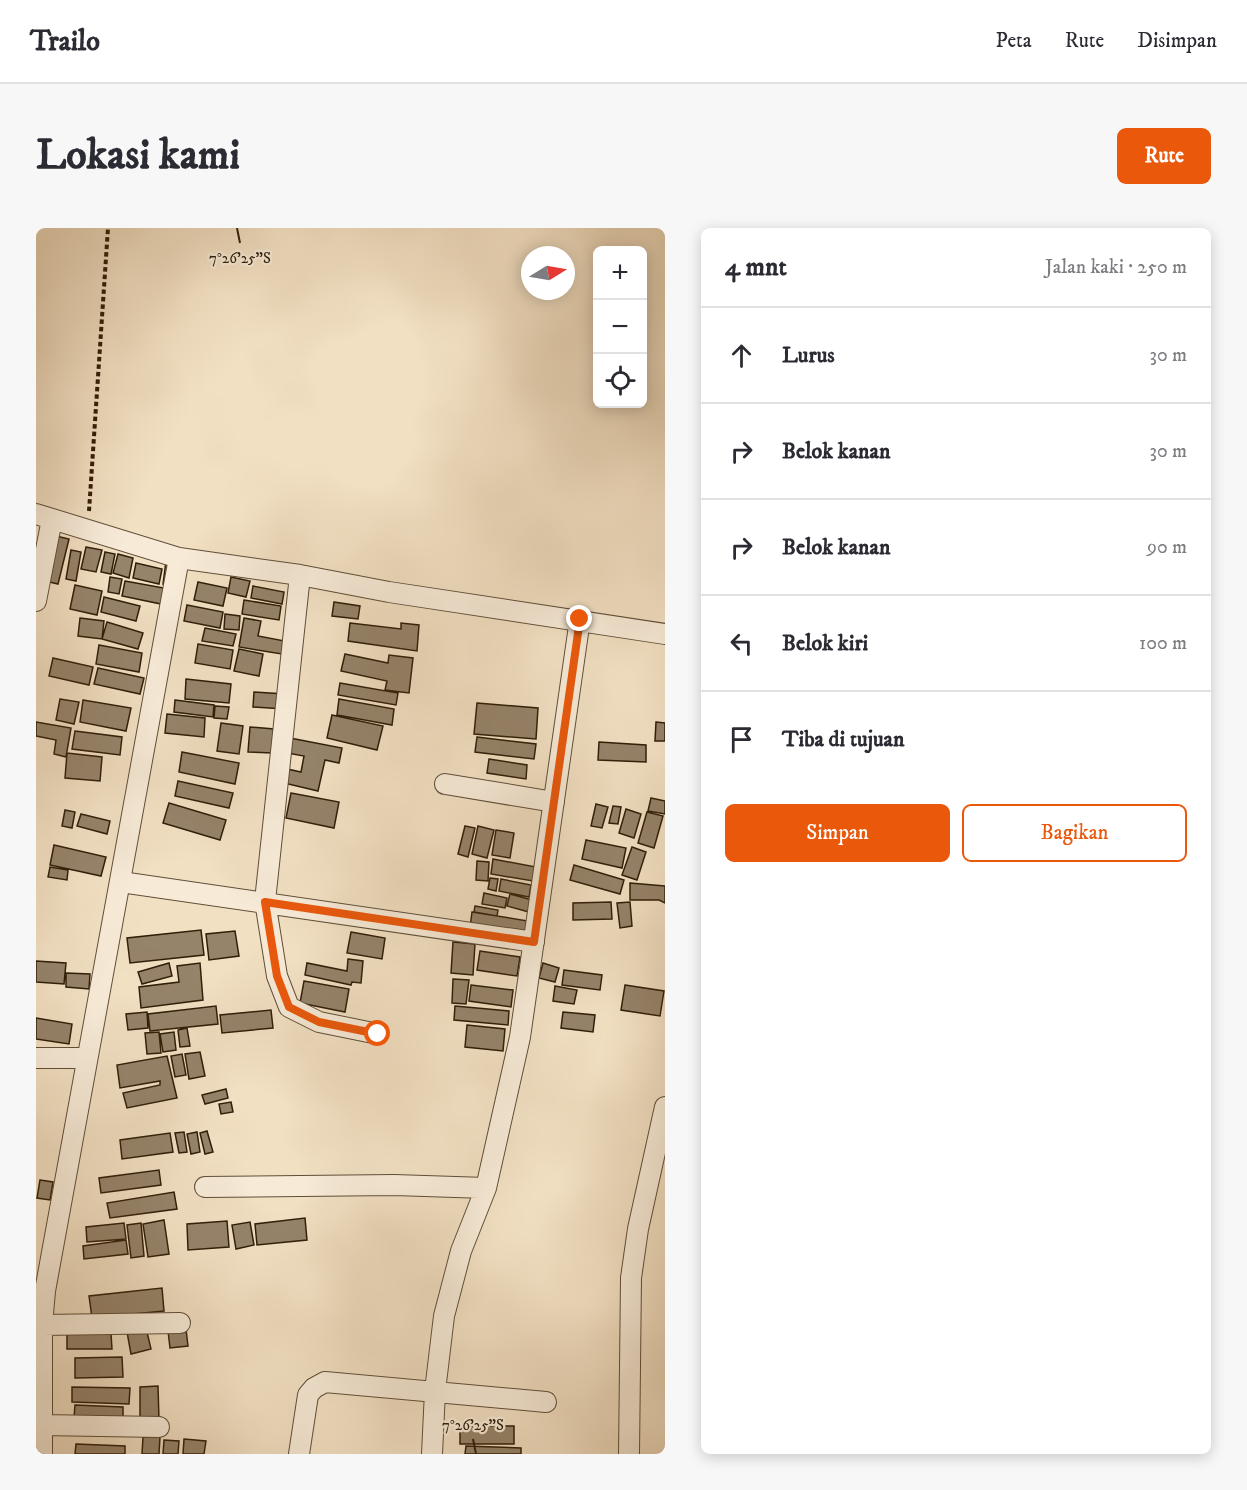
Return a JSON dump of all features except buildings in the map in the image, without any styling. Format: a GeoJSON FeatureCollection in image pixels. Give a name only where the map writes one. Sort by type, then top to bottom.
{"type":"FeatureCollection","features":[{"type":"Feature","properties":{"kind":"street"},"geometry":{"type":"LineString","coordinates":[[36,601],[44,517],[179,558],[300,575],[389,592],[580,619],[665,634]]}},
{"type":"Feature","properties":{"kind":"street"},"geometry":{"type":"LineString","coordinates":[[42,1454],[42,1325],[54,1235],[179,558]]}},
{"type":"Feature","properties":{"kind":"street"},"geometry":{"type":"LineString","coordinates":[[300,575],[265,902],[277,976],[289,1007],[319,1022],[378,1034]]}},
{"type":"Feature","properties":{"kind":"street"},"geometry":{"type":"LineString","coordinates":[[432,1454],[435,1391],[444,1316],[462,1251],[486,1188],[520,1037],[580,619]]}},
{"type":"Feature","properties":{"kind":"street"},"geometry":{"type":"LineString","coordinates":[[445,784],[554,802]]}},
{"type":"Feature","properties":{"kind":"street"},"geometry":{"type":"LineString","coordinates":[[121,882],[534,942]]}},
{"type":"Feature","properties":{"kind":"street"},"geometry":{"type":"LineString","coordinates":[[36,1058],[87,1058]]}},
{"type":"Feature","properties":{"kind":"street"},"geometry":{"type":"LineString","coordinates":[[629,1454],[631,1278],[638,1229],[665,1107]]}},
{"type":"Feature","properties":{"kind":"street"},"geometry":{"type":"LineString","coordinates":[[205,1187],[394,1185],[486,1188]]}},
{"type":"Feature","properties":{"kind":"street"},"geometry":{"type":"LineString","coordinates":[[42,1325],[180,1323]]}},
{"type":"Feature","properties":{"kind":"street"},"geometry":{"type":"LineString","coordinates":[[299,1454],[308,1395],[314,1388],[325,1382],[546,1402]]}},
{"type":"Feature","properties":{"kind":"street"},"geometry":{"type":"LineString","coordinates":[[42,1425],[159,1427]]}},
{"type":"Feature","properties":{"kind":"path"},"geometry":{"type":"LineString","coordinates":[[88,530],[108,228]]}},
{"type":"Feature","properties":{"kind":"route"},"geometry":{"type":"LineString","coordinates":[[378,1034],[319,1022],[289,1007],[277,976],[265,902],[534,942],[580,619]]}}]}
